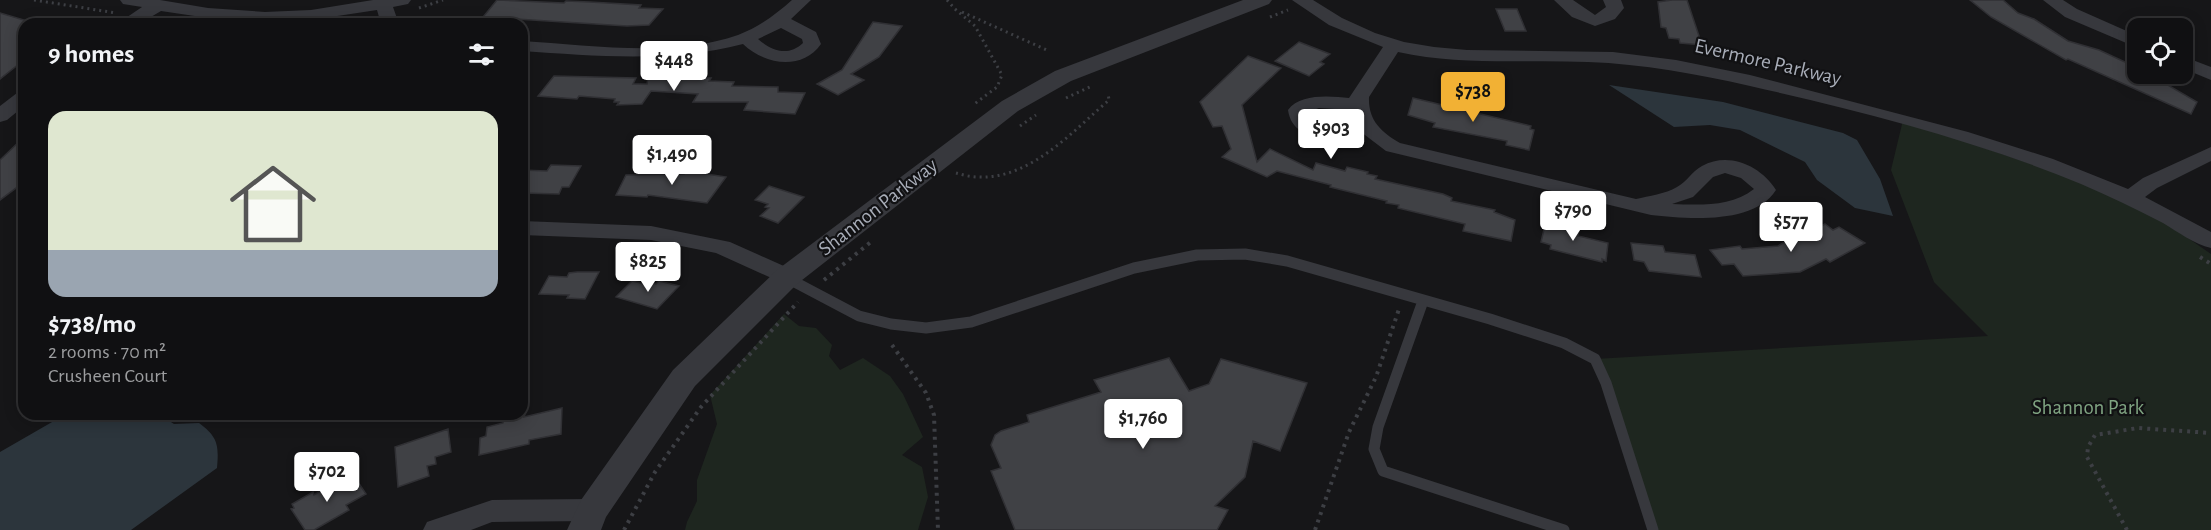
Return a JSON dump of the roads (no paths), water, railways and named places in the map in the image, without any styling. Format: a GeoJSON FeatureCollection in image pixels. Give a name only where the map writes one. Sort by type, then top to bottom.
{"type":"FeatureCollection","features":[{"type":"Feature","properties":{"kind":"street"},"geometry":{"type":"LineString","coordinates":[[129,0],[220,15],[263,16],[326,13],[402,0]]}},
{"type":"Feature","properties":{"kind":"street"},"geometry":{"type":"LineString","coordinates":[[528,46],[669,52],[710,48],[747,38],[782,21],[802,0]]}},
{"type":"Feature","properties":{"kind":"street"},"geometry":{"type":"LineString","coordinates":[[1563,0],[1578,13],[1596,21],[1610,15],[1616,8],[1612,0]]}},
{"type":"Feature","properties":{"kind":"street"},"geometry":{"type":"LineString","coordinates":[[2052,0],[2071,13],[2127,38]]}},
{"type":"Feature","properties":{"kind":"street"},"geometry":{"type":"LineString","coordinates":[[382,2],[388,18]]}},
{"type":"Feature","properties":{"kind":"street"},"geometry":{"type":"LineString","coordinates":[[136,18],[159,5]]}},
{"type":"Feature","properties":{"kind":"street","name":"Shannon Parkway"},"geometry":{"type":"LineString","coordinates":[[589,520],[684,378],[787,277],[1010,106],[1063,75],[1271,7]]}},
{"type":"Feature","properties":{"kind":"street","name":"Evermore Parkway"},"geometry":{"type":"LineString","coordinates":[[1298,7],[1393,46],[1460,57],[1607,58],[1675,65],[1760,82],[1972,138],[2070,171],[2130,198],[2211,241]]}},
{"type":"Feature","properties":{"kind":"street"},"geometry":{"type":"LineString","coordinates":[[747,38],[769,56],[794,56],[805,51],[812,44],[810,36],[782,21]]}},
{"type":"Feature","properties":{"kind":"street"},"geometry":{"type":"LineString","coordinates":[[1596,21],[1607,58]]}},
{"type":"Feature","properties":{"kind":"street"},"geometry":{"type":"LineString","coordinates":[[1393,46],[1359,98],[1358,105],[1366,125],[1380,140],[1393,147],[1636,206],[1660,210],[1714,211],[1757,200],[1766,190],[1759,179],[1742,170],[1725,166],[1710,170],[1681,194],[1636,206]]}},
{"type":"Feature","properties":{"kind":"street"},"geometry":{"type":"LineString","coordinates":[[2193,66],[2211,74]]}},
{"type":"Feature","properties":{"kind":"street"},"geometry":{"type":"LineString","coordinates":[[0,116],[18,102]]}},
{"type":"Feature","properties":{"kind":"street"},"geometry":{"type":"LineString","coordinates":[[1358,105],[1323,102],[1307,104],[1298,110],[1298,116],[1300,122],[1309,128],[1319,130],[1331,131],[1366,125]]}},
{"type":"Feature","properties":{"kind":"street"},"geometry":{"type":"LineString","coordinates":[[2130,198],[2150,183],[2211,153]]}},
{"type":"Feature","properties":{"kind":"street"},"geometry":{"type":"LineString","coordinates":[[528,228],[651,233],[722,247],[787,277]]}},
{"type":"Feature","properties":{"kind":"street"},"geometry":{"type":"LineString","coordinates":[[437,530],[492,511],[589,520]]}},
{"type":"Feature","properties":{"kind":"lane"},"geometry":{"type":"LineString","coordinates":[[787,277],[859,316],[891,324],[926,327],[971,322],[1134,268],[1197,255],[1245,254],[1287,261],[1490,319],[1564,343],[1595,359],[1606,383],[1653,530]]}},
{"type":"Feature","properties":{"kind":"lane"},"geometry":{"type":"LineString","coordinates":[[1423,301],[1378,427],[1374,449],[1383,471],[1564,530]]}},
{"type":"Feature","properties":{"kind":"park label","name":"Shannon Park"},"geometry":{"type":"Point","coordinates":[2088,407]}}]}
